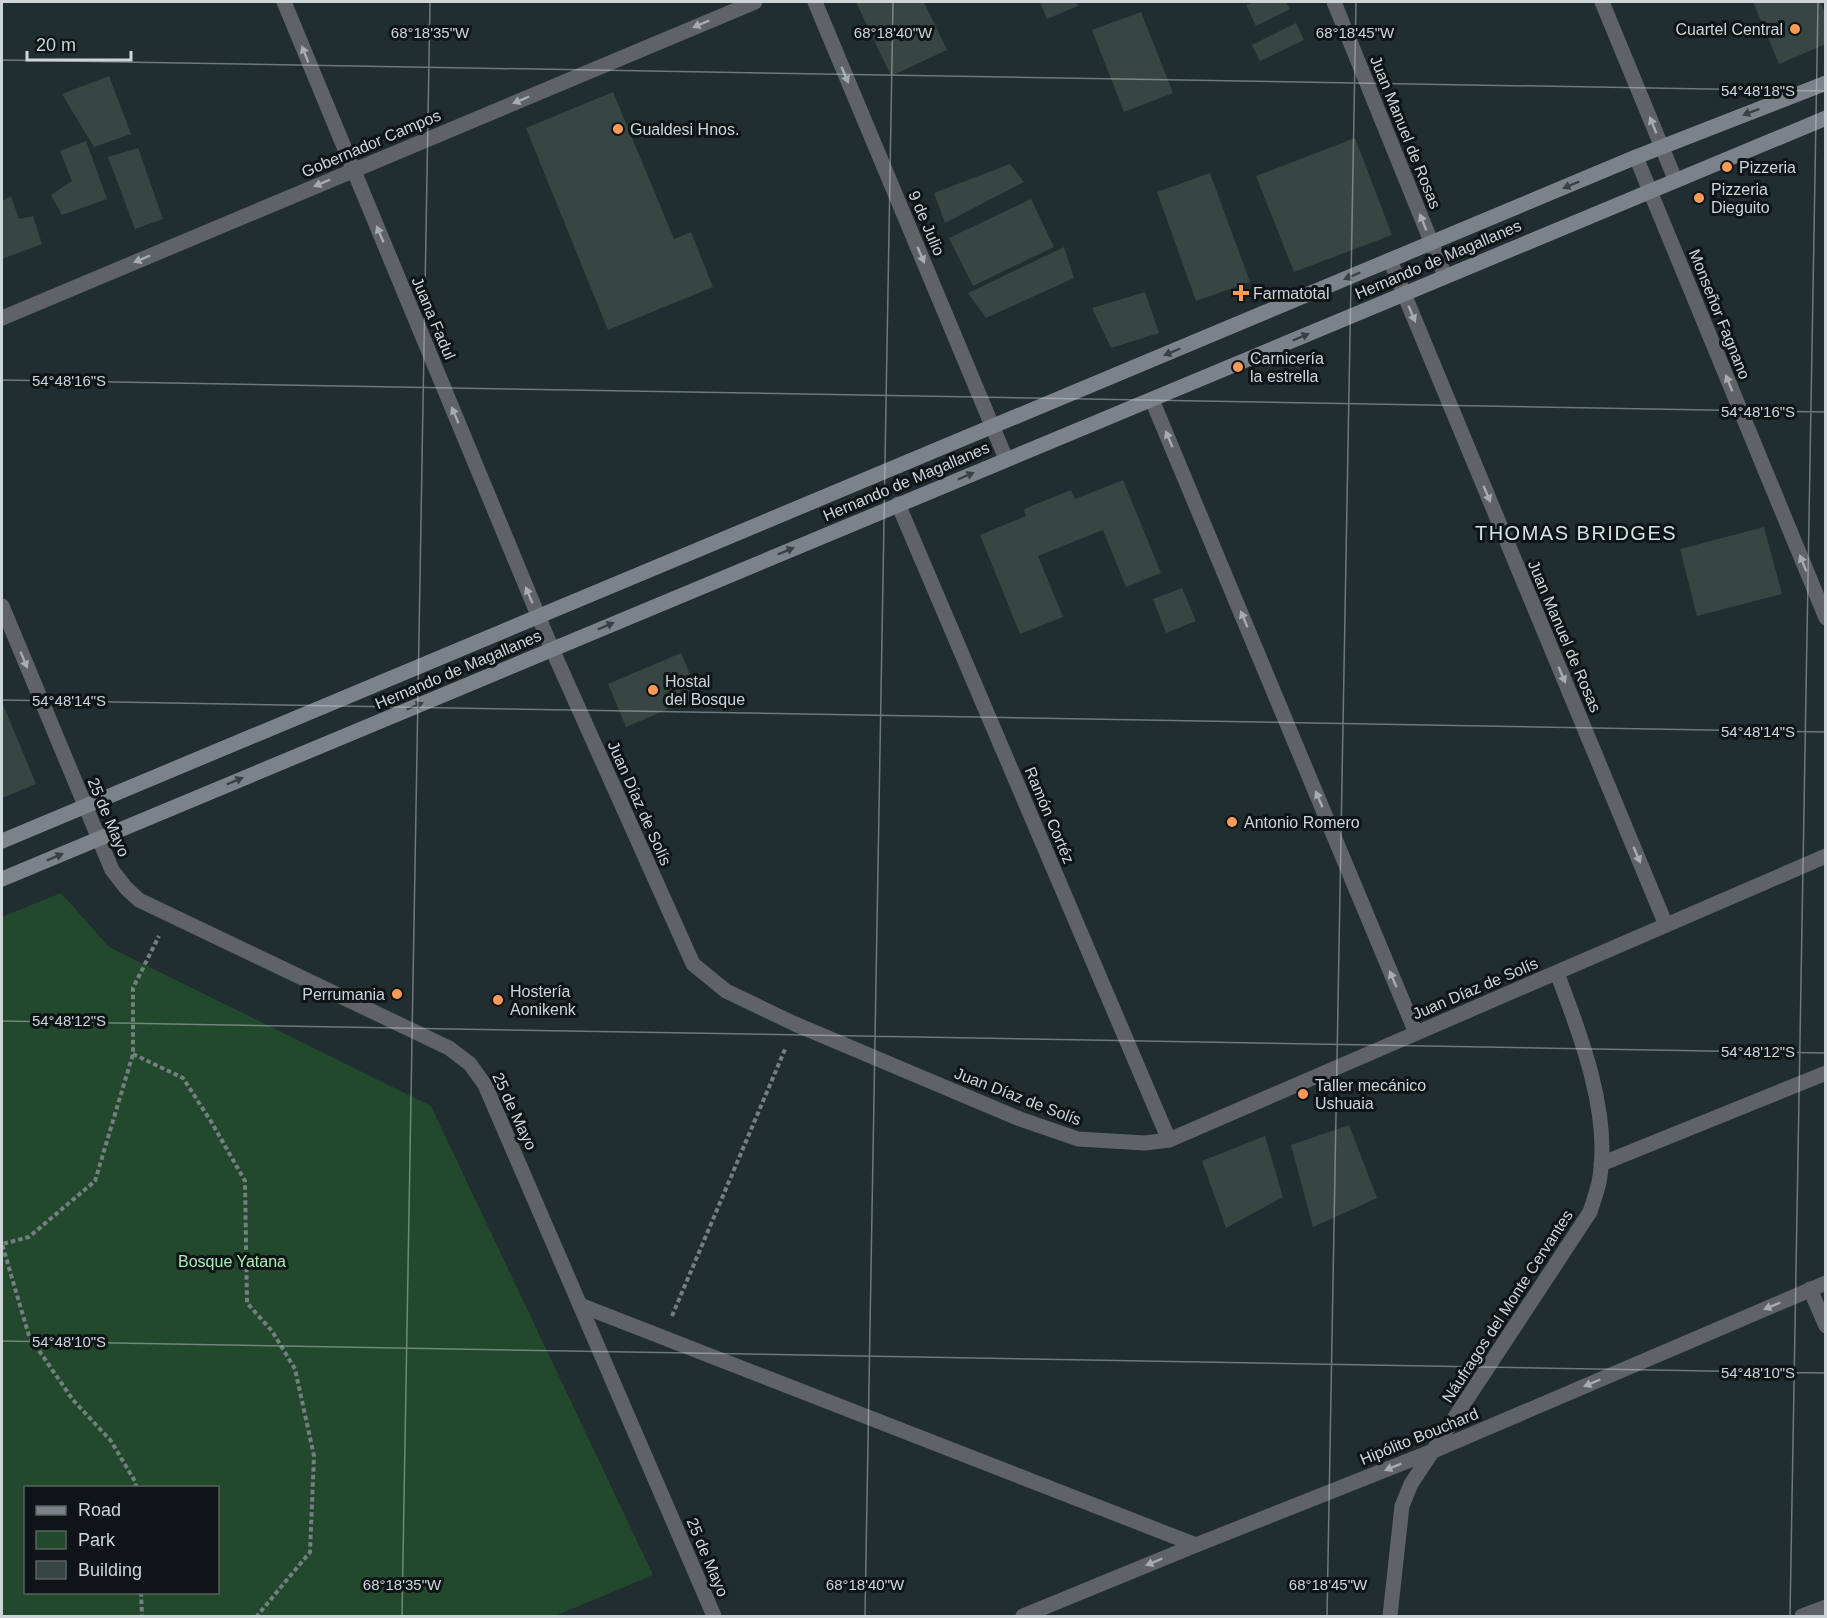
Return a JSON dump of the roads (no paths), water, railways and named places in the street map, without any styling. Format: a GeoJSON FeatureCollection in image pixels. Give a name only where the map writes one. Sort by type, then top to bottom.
{"type":"FeatureCollection","features":[{"type":"Feature","properties":{"kind":"main road","name":"Hernando de Magallanes"},"geometry":{"type":"LineString","coordinates":[[2,841],[1636,157],[1826,83]]}},
{"type":"Feature","properties":{"kind":"main road","name":"Hernando de Magallanes"},"geometry":{"type":"LineString","coordinates":[[2,879],[1152,400],[1675,179],[1826,118]]}},
{"type":"Feature","properties":{"kind":"street","name":"Juana Fadul"},"geometry":{"type":"LineString","coordinates":[[284,2],[552,649]]}},
{"type":"Feature","properties":{"kind":"street","name":"Gobernador Campos"},"geometry":{"type":"LineString","coordinates":[[2,318],[755,2]]}},
{"type":"Feature","properties":{"kind":"street","name":"9 de Julio"},"geometry":{"type":"LineString","coordinates":[[815,2],[1006,459]]}},
{"type":"Feature","properties":{"kind":"street","name":"Juan Manuel de Rosas"},"geometry":{"type":"LineString","coordinates":[[1334,2],[1445,276]]}},
{"type":"Feature","properties":{"kind":"street"},"geometry":{"type":"LineString","coordinates":[[1602,2],[1675,179]]}},
{"type":"Feature","properties":{"kind":"street","name":"Monseñor Fagnano"},"geometry":{"type":"LineString","coordinates":[[1636,157],[1826,618]]}},
{"type":"Feature","properties":{"kind":"street","name":"Juan Manuel de Rosas"},"geometry":{"type":"LineString","coordinates":[[1390,260],[1666,925]]}},
{"type":"Feature","properties":{"kind":"street"},"geometry":{"type":"LineString","coordinates":[[1152,400],[1416,1034]]}},
{"type":"Feature","properties":{"kind":"street","name":"Ramón Cortéz"},"geometry":{"type":"LineString","coordinates":[[898,504],[1169,1140]]}},
{"type":"Feature","properties":{"kind":"street","name":"25 de Mayo"},"geometry":{"type":"LineString","coordinates":[[2,606],[98,839],[112,870],[126,888],[139,900],[449,1048],[470,1064],[485,1085],[714,1617]]}},
{"type":"Feature","properties":{"kind":"street","name":"Juan Díaz de Solís"},"geometry":{"type":"LineString","coordinates":[[552,649],[693,964],[726,991],[795,1024],[1020,1119],[1078,1139],[1145,1143],[1169,1140],[1826,856]]}},
{"type":"Feature","properties":{"kind":"street","name":"Náufragos del Monte Cervantes"},"geometry":{"type":"LineString","coordinates":[[1390,1617],[1402,1506],[1411,1484],[1590,1212],[1599,1182],[1601,1132],[1596,1101],[1578,1029],[1557,972]]}},
{"type":"Feature","properties":{"kind":"street"},"geometry":{"type":"LineString","coordinates":[[1601,1164],[1826,1073]]}},
{"type":"Feature","properties":{"kind":"street","name":"Hipólito Bouchard"},"geometry":{"type":"LineString","coordinates":[[1023,1617],[1196,1545],[1433,1451],[1826,1283]]}},
{"type":"Feature","properties":{"kind":"street"},"geometry":{"type":"LineString","coordinates":[[1810,1289],[1826,1326]]}},
{"type":"Feature","properties":{"kind":"street"},"geometry":{"type":"LineString","coordinates":[[580,1305],[1196,1545]]}},
{"type":"Feature","properties":{"kind":"street"},"geometry":{"type":"LineString","coordinates":[[1802,1617],[1826,1607]]}},
{"type":"Feature","properties":{"kind":"place","name":"Cuartel Central"},"geometry":{"type":"Point","coordinates":[1795,29]}},
{"type":"Feature","properties":{"kind":"place","name":"Gualdesi Hnos."},"geometry":{"type":"Point","coordinates":[618,129]}},
{"type":"Feature","properties":{"kind":"place","name":"Pizzeria"},"geometry":{"type":"Point","coordinates":[1727,167]}},
{"type":"Feature","properties":{"kind":"place","name":"Pizzeria Dieguito"},"geometry":{"type":"Point","coordinates":[1699,198]}},
{"type":"Feature","properties":{"kind":"place","name":"Farmatotal"},"geometry":{"type":"Point","coordinates":[1241,293]}},
{"type":"Feature","properties":{"kind":"place","name":"Carnicería la estrella"},"geometry":{"type":"Point","coordinates":[1238,367]}},
{"type":"Feature","properties":{"kind":"place","name":"Hostal del Bosque"},"geometry":{"type":"Point","coordinates":[653,690]}},
{"type":"Feature","properties":{"kind":"place","name":"Antonio Romero"},"geometry":{"type":"Point","coordinates":[1232,822]}},
{"type":"Feature","properties":{"kind":"place","name":"Perrumania"},"geometry":{"type":"Point","coordinates":[397,994]}},
{"type":"Feature","properties":{"kind":"place","name":"Hostería Aonikenk"},"geometry":{"type":"Point","coordinates":[498,1000]}},
{"type":"Feature","properties":{"kind":"place","name":"Taller mecánico Ushuaia"},"geometry":{"type":"Point","coordinates":[1303,1094]}},
{"type":"Feature","properties":{"kind":"district","name":"THOMAS BRIDGES"},"geometry":{"type":"Point","coordinates":[1576,533]}},
{"type":"Feature","properties":{"kind":"park label","name":"Bosque Yatana"},"geometry":{"type":"Point","coordinates":[232,1261]}}]}
